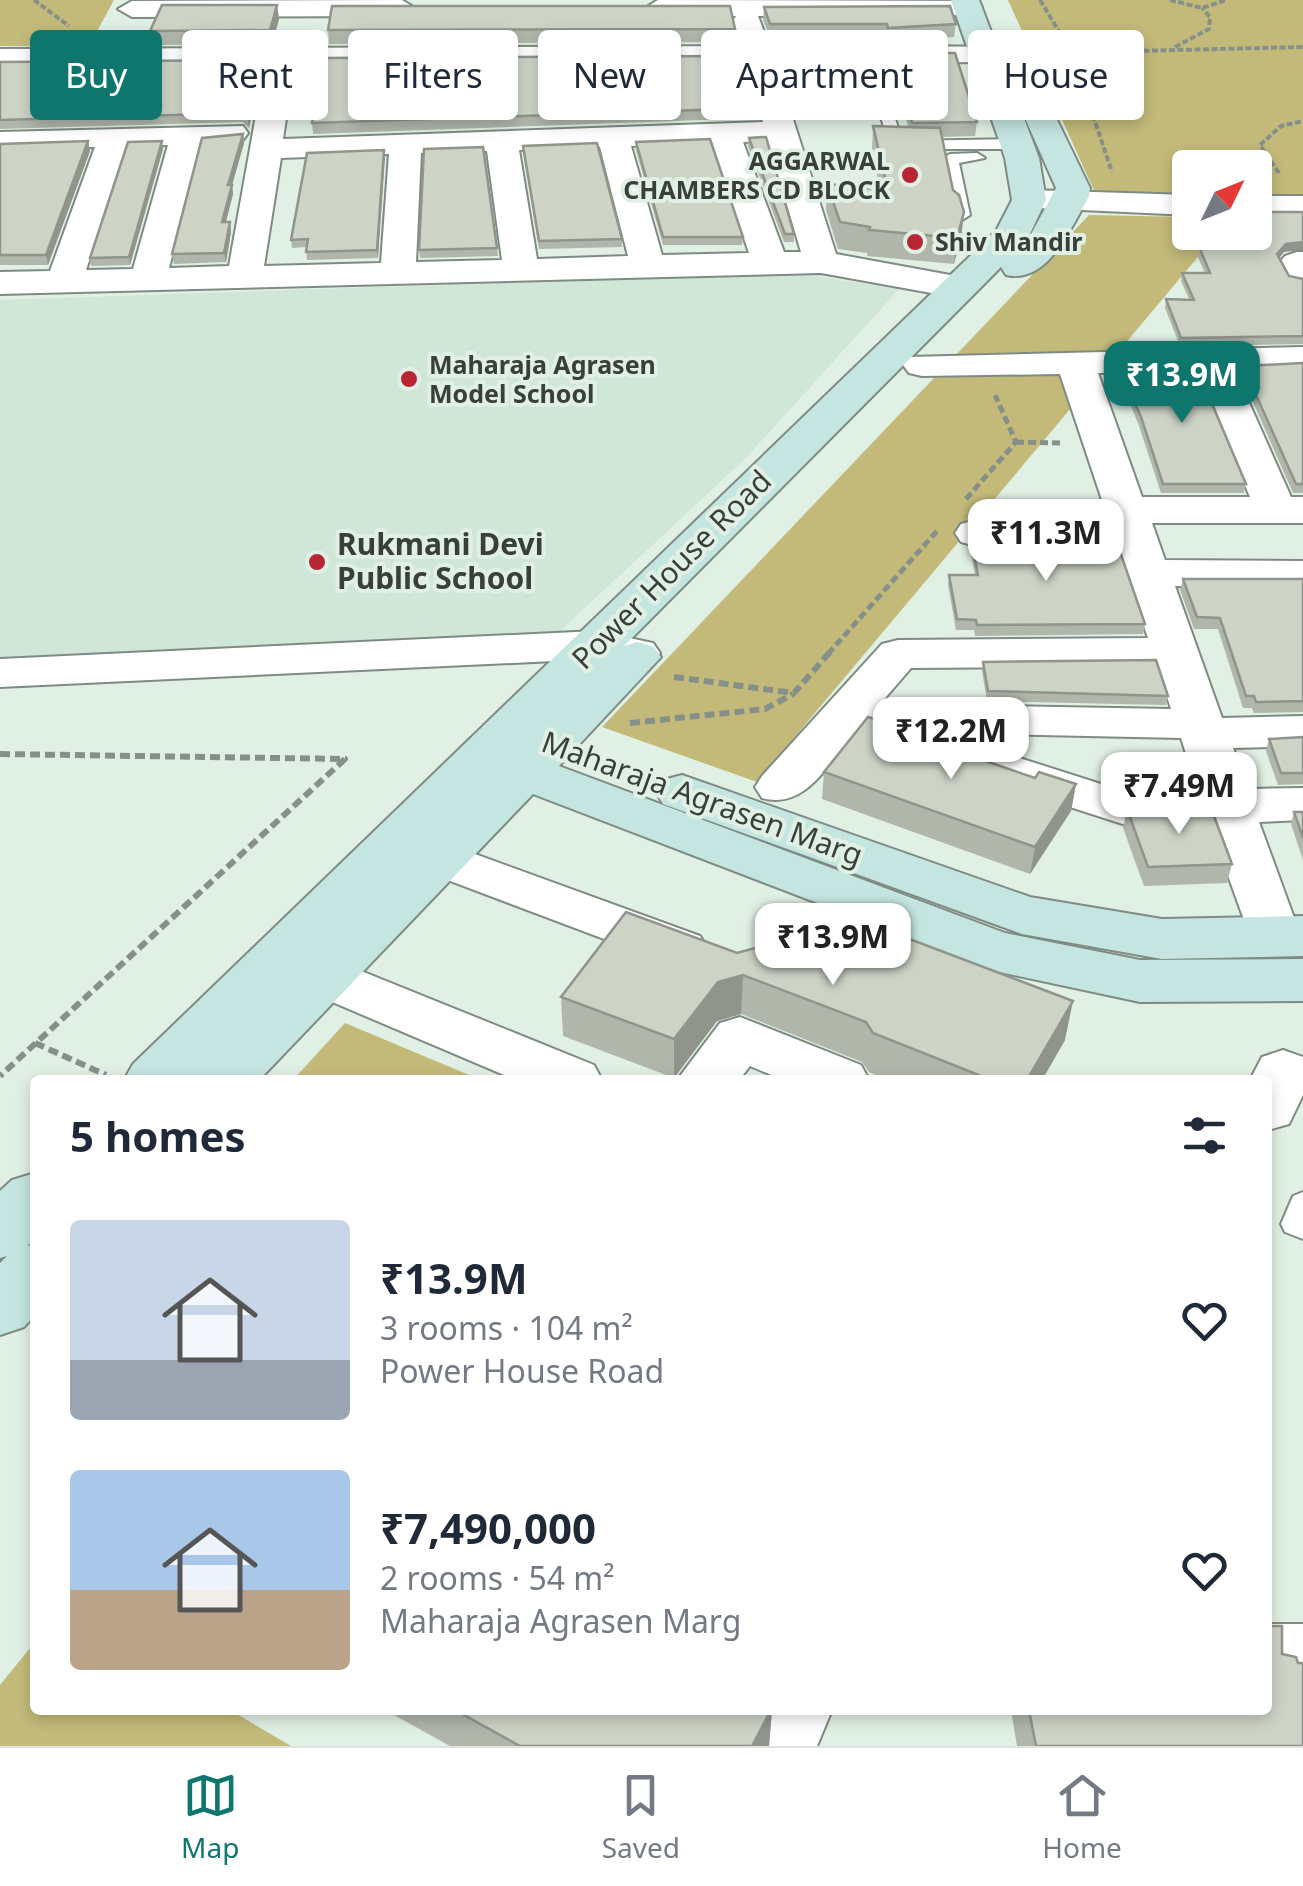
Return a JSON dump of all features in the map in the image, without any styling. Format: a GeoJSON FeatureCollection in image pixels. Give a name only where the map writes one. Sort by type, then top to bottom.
{"type":"FeatureCollection","features":[{"type":"Feature","properties":{"kind":"street"},"geometry":{"type":"LineString","coordinates":[[633,8],[975,2],[988,30]]}},
{"type":"Feature","properties":{"kind":"street"},"geometry":{"type":"LineString","coordinates":[[340,57],[352,4]]}},
{"type":"Feature","properties":{"kind":"street"},"geometry":{"type":"LineString","coordinates":[[120,30],[135,5],[352,4],[430,8]]}},
{"type":"Feature","properties":{"kind":"street"},"geometry":{"type":"LineString","coordinates":[[743,5],[751,30]]}},
{"type":"Feature","properties":{"kind":"street"},"geometry":{"type":"LineString","coordinates":[[547,24],[547,30]]}},
{"type":"Feature","properties":{"kind":"street"},"geometry":{"type":"LineString","coordinates":[[328,57],[538,56]]}},
{"type":"Feature","properties":{"kind":"street"},"geometry":{"type":"LineString","coordinates":[[0,58],[30,58]]}},
{"type":"Feature","properties":{"kind":"street"},"geometry":{"type":"LineString","coordinates":[[245,277],[270,120]]}},
{"type":"Feature","properties":{"kind":"street"},"geometry":{"type":"LineString","coordinates":[[268,133],[298,120]]}},
{"type":"Feature","properties":{"kind":"street"},"geometry":{"type":"LineString","coordinates":[[268,133],[406,144],[613,137],[712,120]]}},
{"type":"Feature","properties":{"kind":"street"},"geometry":{"type":"LineString","coordinates":[[730,120],[770,263]]}},
{"type":"Feature","properties":{"kind":"street"},"geometry":{"type":"LineString","coordinates":[[777,120],[821,262]]}},
{"type":"Feature","properties":{"kind":"street"},"geometry":{"type":"LineString","coordinates":[[1021,120],[1039,177]]}},
{"type":"Feature","properties":{"kind":"street"},"geometry":{"type":"LineString","coordinates":[[1021,120],[1039,177]]}},
{"type":"Feature","properties":{"kind":"street"},"geometry":{"type":"LineString","coordinates":[[0,140],[232,134]]}},
{"type":"Feature","properties":{"kind":"street"},"geometry":{"type":"LineString","coordinates":[[148,279],[186,135]]}},
{"type":"Feature","properties":{"kind":"street"},"geometry":{"type":"LineString","coordinates":[[64,282],[114,137]]}},
{"type":"Feature","properties":{"kind":"street"},"geometry":{"type":"LineString","coordinates":[[613,137],[648,266]]}},
{"type":"Feature","properties":{"kind":"street"},"geometry":{"type":"LineString","coordinates":[[502,140],[521,270]]}},
{"type":"Feature","properties":{"kind":"street"},"geometry":{"type":"LineString","coordinates":[[398,273],[406,144]]}},
{"type":"Feature","properties":{"kind":"street"},"geometry":{"type":"LineString","coordinates":[[1039,177],[1172,203]]}},
{"type":"Feature","properties":{"kind":"street","name":"Power House Road"},"geometry":{"type":"LineString","coordinates":[[620,656],[959,286],[1010,236],[1039,177]]}},
{"type":"Feature","properties":{"kind":"street","name":"Power House Road"},"geometry":{"type":"LineString","coordinates":[[161,1075],[527,746],[1044,242],[1039,177]]}},
{"type":"Feature","properties":{"kind":"street"},"geometry":{"type":"LineString","coordinates":[[1272,206],[1303,206]]}},
{"type":"Feature","properties":{"kind":"street"},"geometry":{"type":"LineString","coordinates":[[0,284],[821,262],[959,286]]}},
{"type":"Feature","properties":{"kind":"street"},"geometry":{"type":"LineString","coordinates":[[1303,262],[1296,262],[1303,274]]}},
{"type":"Feature","properties":{"kind":"street"},"geometry":{"type":"LineString","coordinates":[[922,365],[1303,358]]}},
{"type":"Feature","properties":{"kind":"street"},"geometry":{"type":"LineString","coordinates":[[1136,539],[1290,510],[1211,360]]}},
{"type":"Feature","properties":{"kind":"street"},"geometry":{"type":"LineString","coordinates":[[1076,362],[1228,804],[1293,951]]}},
{"type":"Feature","properties":{"kind":"street"},"geometry":{"type":"LineString","coordinates":[[959,522],[1136,539],[1303,574]]}},
{"type":"Feature","properties":{"kind":"street"},"geometry":{"type":"LineString","coordinates":[[780,787],[898,654],[1175,652]]}},
{"type":"Feature","properties":{"kind":"street"},"geometry":{"type":"LineString","coordinates":[[0,672],[620,656]]}},
{"type":"Feature","properties":{"kind":"street"},"geometry":{"type":"LineString","coordinates":[[844,716],[1303,731]]}},
{"type":"Feature","properties":{"kind":"street"},"geometry":{"type":"LineString","coordinates":[[844,716],[1126,809],[1303,804]]}},
{"type":"Feature","properties":{"kind":"street","name":"Power House Road"},"geometry":{"type":"LineString","coordinates":[[227,1075],[439,858],[527,746]]}},
{"type":"Feature","properties":{"kind":"street","name":"Maharaja Agrasen Marg"},"geometry":{"type":"LineString","coordinates":[[527,746],[995,951],[1140,982],[1293,951]]}},
{"type":"Feature","properties":{"kind":"street"},"geometry":{"type":"LineString","coordinates":[[439,858],[719,963]]}},
{"type":"Feature","properties":{"kind":"street"},"geometry":{"type":"LineString","coordinates":[[324,976],[561,1075]]}},
{"type":"Feature","properties":{"kind":"street"},"geometry":{"type":"LineString","coordinates":[[710,1075],[740,1038],[828,1075]]}},
{"type":"Feature","properties":{"kind":"street"},"geometry":{"type":"LineString","coordinates":[[20,1274],[30,1223]]}},
{"type":"Feature","properties":{"kind":"street"},"geometry":{"type":"LineString","coordinates":[[1272,1660],[1303,1660]]}},
{"type":"Feature","properties":{"kind":"street"},"geometry":{"type":"LineString","coordinates":[[777,1746],[792,1715]]}},
{"type":"Feature","properties":{"kind":"lane"},"geometry":{"type":"LineString","coordinates":[[888,120],[896,146],[1039,177]]}},
{"type":"Feature","properties":{"kind":"lane"},"geometry":{"type":"LineString","coordinates":[[962,215],[950,159],[1039,177]]}},
{"type":"Feature","properties":{"kind":"lane"},"geometry":{"type":"LineString","coordinates":[[1303,1204],[1296,1224],[1303,1227]]}},
{"type":"Feature","properties":{"kind":"path"},"geometry":{"type":"LineString","coordinates":[[34,0],[71,28]]}},
{"type":"Feature","properties":{"kind":"path"},"geometry":{"type":"LineString","coordinates":[[1040,0],[1058,30]]}},
{"type":"Feature","properties":{"kind":"path"},"geometry":{"type":"LineString","coordinates":[[1170,0],[1202,8],[1226,0]]}},
{"type":"Feature","properties":{"kind":"path"},"geometry":{"type":"LineString","coordinates":[[1168,50],[1209,30],[1210,17],[1202,8]]}},
{"type":"Feature","properties":{"kind":"path"},"geometry":{"type":"LineString","coordinates":[[1144,50],[1303,47]]}},
{"type":"Feature","properties":{"kind":"path"},"geometry":{"type":"LineString","coordinates":[[1095,120],[1116,184]]}},
{"type":"Feature","properties":{"kind":"path"},"geometry":{"type":"LineString","coordinates":[[1282,176],[1260,145],[1281,126],[1303,121]]}},
{"type":"Feature","properties":{"kind":"path"},"geometry":{"type":"LineString","coordinates":[[527,746],[765,709],[794,693],[959,522],[1016,442],[989,384]]}},
{"type":"Feature","properties":{"kind":"path"},"geometry":{"type":"LineString","coordinates":[[620,656],[794,693]]}},
{"type":"Feature","properties":{"kind":"path"},"geometry":{"type":"LineString","coordinates":[[0,754],[345,759],[0,1076]]}},
{"type":"Feature","properties":{"kind":"path"},"geometry":{"type":"LineString","coordinates":[[35,1043],[105,1075]]}},
{"type":"Feature","properties":{"kind":"shaded area"},"geometry":{"type":"Polygon","coordinates":[[[0,0],[114,0],[98,30],[30,30],[30,46],[0,46],[0,0]]]}},
{"type":"Feature","properties":{"kind":"shaded area"},"geometry":{"type":"Polygon","coordinates":[[[1008,0],[1303,0],[1303,196],[1272,196],[1272,150],[1172,150],[1172,195],[1096,195],[1062,120],[1144,120],[1144,30],[1022,30],[1008,0]]]}},
{"type":"Feature","properties":{"kind":"shaded area"},"geometry":{"type":"Polygon","coordinates":[[[1089,215],[1172,217],[1172,250],[1204,250],[757,782],[602,727],[1089,215]]]}},
{"type":"Feature","properties":{"kind":"shaded area"},"geometry":{"type":"Polygon","coordinates":[[[794,273],[899,289],[746,458],[544,646],[0,672],[0,300],[794,273]]]}},
{"type":"Feature","properties":{"kind":"shaded area"},"geometry":{"type":"Polygon","coordinates":[[[345,1023],[469,1075],[298,1075],[345,1023]]]}},
{"type":"Feature","properties":{"kind":"shaded area"},"geometry":{"type":"Polygon","coordinates":[[[30,1648],[30,1715],[238,1715],[291,1746],[0,1746],[0,1685],[30,1648]]]}},
{"type":"Feature","properties":{"kind":"building"},"geometry":{"type":"Polygon","coordinates":[[[162,5],[277,5],[270,30],[150,30],[162,5]]]}},
{"type":"Feature","properties":{"kind":"building"},"geometry":{"type":"Polygon","coordinates":[[[332,6],[730,6],[735,29],[328,30],[332,6]]]}},
{"type":"Feature","properties":{"kind":"building"},"geometry":{"type":"Polygon","coordinates":[[[950,6],[956,24],[888,28],[887,24],[770,24],[764,7],[950,6]]]}},
{"type":"Feature","properties":{"kind":"building"},"geometry":{"type":"Polygon","coordinates":[[[948,53],[955,53],[968,94],[968,120],[977,122],[911,120],[948,120],[948,53]]]}},
{"type":"Feature","properties":{"kind":"building"},"geometry":{"type":"Polygon","coordinates":[[[681,56],[701,56],[701,110],[681,111],[681,56]]]}},
{"type":"Feature","properties":{"kind":"building"},"geometry":{"type":"Polygon","coordinates":[[[518,57],[538,57],[538,115],[518,116],[518,57]]]}},
{"type":"Feature","properties":{"kind":"building"},"geometry":{"type":"Polygon","coordinates":[[[328,58],[348,58],[348,120],[401,120],[312,123],[328,120],[328,58]]]}},
{"type":"Feature","properties":{"kind":"building"},"geometry":{"type":"Polygon","coordinates":[[[162,61],[182,61],[182,115],[162,115],[162,61]]]}},
{"type":"Feature","properties":{"kind":"building"},"geometry":{"type":"Polygon","coordinates":[[[0,62],[30,62],[30,119],[0,120],[0,62]]]}},
{"type":"Feature","properties":{"kind":"building"},"geometry":{"type":"Polygon","coordinates":[[[873,126],[940,128],[953,190],[959,195],[964,212],[957,238],[869,230],[870,227],[840,222],[827,184],[888,190],[873,126]]]}},
{"type":"Feature","properties":{"kind":"building"},"geometry":{"type":"Polygon","coordinates":[[[243,134],[222,222],[230,222],[224,253],[172,254],[202,138],[243,134]]]}},
{"type":"Feature","properties":{"kind":"building"},"geometry":{"type":"Polygon","coordinates":[[[766,137],[794,234],[785,234],[749,138],[766,137]]]}},
{"type":"Feature","properties":{"kind":"building"},"geometry":{"type":"Polygon","coordinates":[[[710,139],[743,237],[663,237],[636,142],[710,139]]]}},
{"type":"Feature","properties":{"kind":"building"},"geometry":{"type":"Polygon","coordinates":[[[88,141],[46,255],[0,255],[0,144],[88,141]]]}},
{"type":"Feature","properties":{"kind":"building"},"geometry":{"type":"Polygon","coordinates":[[[162,141],[129,257],[90,258],[128,142],[162,141]]]}},
{"type":"Feature","properties":{"kind":"building"},"geometry":{"type":"Polygon","coordinates":[[[597,143],[622,239],[539,241],[523,146],[597,143]]]}},
{"type":"Feature","properties":{"kind":"building"},"geometry":{"type":"Polygon","coordinates":[[[483,147],[497,248],[419,250],[424,149],[483,147]]]}},
{"type":"Feature","properties":{"kind":"building"},"geometry":{"type":"Polygon","coordinates":[[[384,150],[377,250],[306,252],[308,239],[291,240],[307,153],[384,150]]]}},
{"type":"Feature","properties":{"kind":"building"},"geometry":{"type":"Polygon","coordinates":[[[1272,212],[1303,212],[1303,242],[1286,244],[1277,254],[1289,276],[1303,279],[1303,336],[1181,338],[1166,299],[1194,300],[1182,273],[1210,273],[1200,250],[1272,250],[1272,212]]]}},
{"type":"Feature","properties":{"kind":"building"},"geometry":{"type":"Polygon","coordinates":[[[1303,363],[1303,484],[1296,484],[1243,366],[1303,363]]]}},
{"type":"Feature","properties":{"kind":"building"},"geometry":{"type":"Polygon","coordinates":[[[1196,366],[1246,484],[1163,484],[1141,417],[1132,397],[1127,397],[1117,368],[1196,366]]]}},
{"type":"Feature","properties":{"kind":"building"},"geometry":{"type":"Polygon","coordinates":[[[971,538],[1116,540],[1145,624],[977,625],[976,620],[957,619],[949,575],[978,575],[971,538]]]}},
{"type":"Feature","properties":{"kind":"building"},"geometry":{"type":"Polygon","coordinates":[[[1183,579],[1303,579],[1303,701],[1256,702],[1254,696],[1246,696],[1220,618],[1197,617],[1183,579]]]}},
{"type":"Feature","properties":{"kind":"building"},"geometry":{"type":"Polygon","coordinates":[[[1156,660],[1168,696],[988,691],[983,662],[1156,660]]]}},
{"type":"Feature","properties":{"kind":"building"},"geometry":{"type":"Polygon","coordinates":[[[868,717],[1035,778],[1039,772],[1076,784],[1035,847],[824,772],[868,717]]]}},
{"type":"Feature","properties":{"kind":"building"},"geometry":{"type":"Polygon","coordinates":[[[1303,737],[1303,773],[1281,773],[1269,739],[1303,737]]]}},
{"type":"Feature","properties":{"kind":"building"},"geometry":{"type":"Polygon","coordinates":[[[1211,808],[1232,864],[1148,867],[1127,809],[1211,808]]]}},
{"type":"Feature","properties":{"kind":"building"},"geometry":{"type":"Polygon","coordinates":[[[1294,812],[1303,812],[1303,838],[1294,812]]]}},
{"type":"Feature","properties":{"kind":"building"},"geometry":{"type":"Polygon","coordinates":[[[817,904],[1073,1001],[1030,1075],[978,1075],[873,1033],[866,1022],[743,975],[718,982],[674,1039],[561,997],[626,912],[737,953],[762,946],[781,952],[817,904]]]}},
{"type":"Feature","properties":{"kind":"building"},"geometry":{"type":"Polygon","coordinates":[[[1272,1626],[1282,1626],[1282,1654],[1303,1663],[1303,1746],[1036,1746],[1030,1715],[1272,1715],[1272,1626]]]}},
{"type":"Feature","properties":{"kind":"building"},"geometry":{"type":"Polygon","coordinates":[[[464,1715],[768,1715],[752,1746],[520,1746],[464,1715]]]}},
{"type":"Feature","properties":{"kind":"place","name":"AGGARWAL CHAMBERS CD BLOCK"},"geometry":{"type":"Point","coordinates":[910,175]}},
{"type":"Feature","properties":{"kind":"place","name":"Shiv Mandir"},"geometry":{"type":"Point","coordinates":[915,242]}},
{"type":"Feature","properties":{"kind":"place","name":"Maharaja Agrasen Model School"},"geometry":{"type":"Point","coordinates":[409,379]}},
{"type":"Feature","properties":{"kind":"place","name":"Rukmani Devi Public School"},"geometry":{"type":"Point","coordinates":[317,562]}}]}
